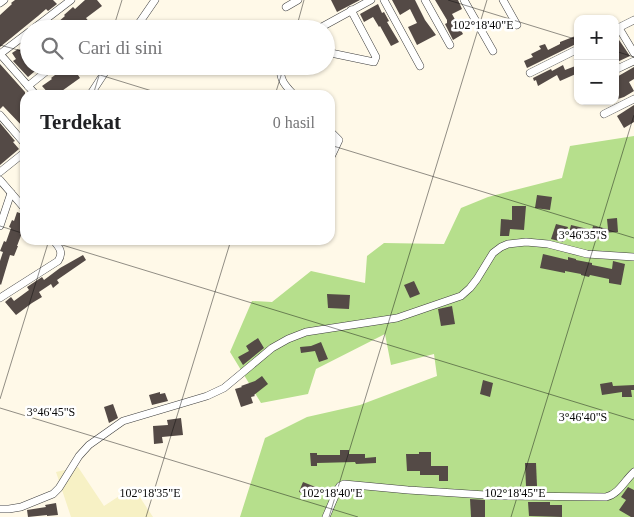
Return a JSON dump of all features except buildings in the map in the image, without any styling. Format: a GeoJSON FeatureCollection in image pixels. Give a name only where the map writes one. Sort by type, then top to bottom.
{"type":"FeatureCollection","features":[{"type":"Feature","properties":{"kind":"street"},"geometry":{"type":"LineString","coordinates":[[0,3],[4,0]]}},
{"type":"Feature","properties":{"kind":"street"},"geometry":{"type":"LineString","coordinates":[[45,20],[71,0]]}},
{"type":"Feature","properties":{"kind":"street"},"geometry":{"type":"LineString","coordinates":[[141,20],[155,0]]}},
{"type":"Feature","properties":{"kind":"street"},"geometry":{"type":"LineString","coordinates":[[286,7],[298,0]]}},
{"type":"Feature","properties":{"kind":"street"},"geometry":{"type":"LineString","coordinates":[[334,20],[371,0]]}},
{"type":"Feature","properties":{"kind":"street"},"geometry":{"type":"LineString","coordinates":[[384,0],[420,66]]}},
{"type":"Feature","properties":{"kind":"street"},"geometry":{"type":"LineString","coordinates":[[425,0],[450,45]]}},
{"type":"Feature","properties":{"kind":"street"},"geometry":{"type":"LineString","coordinates":[[464,0],[493,51]]}},
{"type":"Feature","properties":{"kind":"street"},"geometry":{"type":"LineString","coordinates":[[503,0],[517,25]]}},
{"type":"Feature","properties":{"kind":"street"},"geometry":{"type":"LineString","coordinates":[[335,54],[374,62],[376,56],[351,10]]}},
{"type":"Feature","properties":{"kind":"street"},"geometry":{"type":"LineString","coordinates":[[619,28],[634,20]]}},
{"type":"Feature","properties":{"kind":"street"},"geometry":{"type":"LineString","coordinates":[[619,32],[634,54]]}},
{"type":"Feature","properties":{"kind":"street"},"geometry":{"type":"LineString","coordinates":[[20,39],[0,54],[32,90]]}},
{"type":"Feature","properties":{"kind":"street"},"geometry":{"type":"LineString","coordinates":[[530,73],[574,51]]}},
{"type":"Feature","properties":{"kind":"street"},"geometry":{"type":"LineString","coordinates":[[619,68],[634,61]]}},
{"type":"Feature","properties":{"kind":"street"},"geometry":{"type":"LineString","coordinates":[[28,86],[42,75]]}},
{"type":"Feature","properties":{"kind":"street"},"geometry":{"type":"LineString","coordinates":[[93,90],[103,75]]}},
{"type":"Feature","properties":{"kind":"street"},"geometry":{"type":"LineString","coordinates":[[280,75],[290,90]]}},
{"type":"Feature","properties":{"kind":"street"},"geometry":{"type":"LineString","coordinates":[[604,114],[634,99]]}},
{"type":"Feature","properties":{"kind":"street"},"geometry":{"type":"LineString","coordinates":[[0,115],[20,138]]}},
{"type":"Feature","properties":{"kind":"street"},"geometry":{"type":"LineString","coordinates":[[335,136],[339,140],[335,148]]}},
{"type":"Feature","properties":{"kind":"street"},"geometry":{"type":"LineString","coordinates":[[0,172],[20,156]]}},
{"type":"Feature","properties":{"kind":"street"},"geometry":{"type":"LineString","coordinates":[[0,180],[20,203]]}},
{"type":"Feature","properties":{"kind":"street"},"geometry":{"type":"LineString","coordinates":[[0,226],[11,193]]}},
{"type":"Feature","properties":{"kind":"street"},"geometry":{"type":"LineString","coordinates":[[0,510],[21,507],[53,494],[59,488],[79,456],[89,445],[123,421],[207,396],[224,388],[272,348],[288,339],[306,332],[397,318],[461,296],[477,279],[493,253],[501,247],[517,242],[526,242],[548,244],[587,254],[634,257]]}},
{"type":"Feature","properties":{"kind":"street"},"geometry":{"type":"LineString","coordinates":[[0,298],[58,261],[61,251],[57,245]]}},
{"type":"Feature","properties":{"kind":"street"},"geometry":{"type":"LineString","coordinates":[[326,517],[338,488],[344,484],[502,496],[606,497],[612,496],[619,490],[627,478],[634,472]]}},
{"type":"Feature","properties":{"kind":"shaded area"},"geometry":{"type":"Polygon","coordinates":[[[78,467],[104,506],[133,487],[153,517],[71,517],[56,472],[78,467]]]}},
{"type":"Feature","properties":{"kind":"green space"},"geometry":{"type":"Polygon","coordinates":[[[634,136],[634,517],[240,517],[265,438],[307,417],[360,405],[437,376],[434,354],[391,365],[385,334],[316,369],[308,394],[261,403],[230,352],[252,301],[272,302],[311,271],[365,283],[367,256],[384,243],[444,244],[461,208],[488,197],[562,178],[570,146],[634,136]]]}}]}
